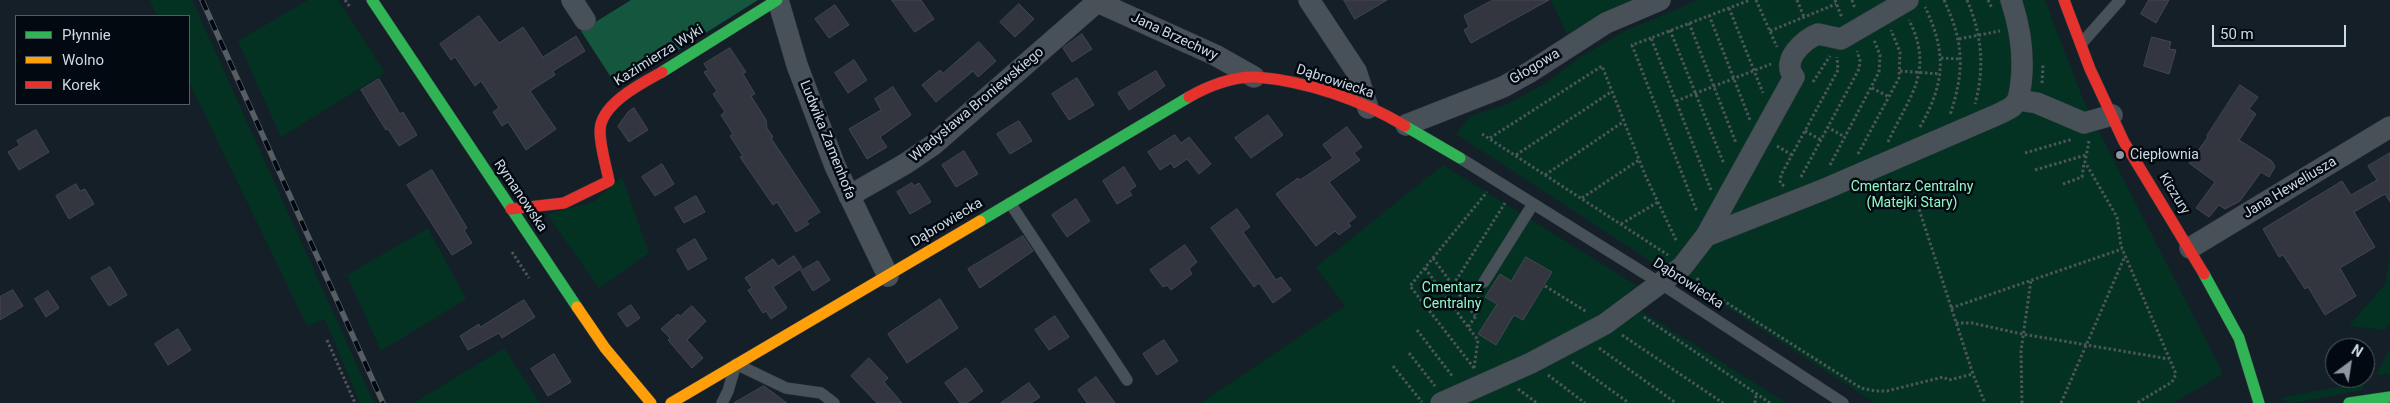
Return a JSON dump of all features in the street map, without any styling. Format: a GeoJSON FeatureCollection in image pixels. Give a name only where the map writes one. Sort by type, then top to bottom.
{"type":"FeatureCollection","features":[{"type":"Feature","properties":{"kind":"street","name":"Rymanowska"},"geometry":{"type":"LineString","coordinates":[[372,0],[605,348],[651,403]]}},
{"type":"Feature","properties":{"kind":"street"},"geometry":{"type":"LineString","coordinates":[[572,0],[586,20]]}},
{"type":"Feature","properties":{"kind":"street","name":"Kazimierza Wyki"},"geometry":{"type":"LineString","coordinates":[[511,209],[564,203],[610,181],[600,130],[604,119],[618,99],[630,89],[668,68],[778,0]]}},
{"type":"Feature","properties":{"kind":"street","name":"Ludwika Zamenhofa"},"geometry":{"type":"LineString","coordinates":[[778,0],[797,65],[835,166],[888,276]]}},
{"type":"Feature","properties":{"kind":"street"},"geometry":{"type":"LineString","coordinates":[[1309,0],[1356,71],[1368,108]]}},
{"type":"Feature","properties":{"kind":"street","name":"Głogowa"},"geometry":{"type":"LineString","coordinates":[[1406,126],[1503,87],[1530,72],[1606,23],[1660,0]]}},
{"type":"Feature","properties":{"kind":"street"},"geometry":{"type":"LineString","coordinates":[[1706,236],[1834,186],[2012,107],[2018,100],[2023,70],[2009,29],[2011,0]]}},
{"type":"Feature","properties":{"kind":"street","name":"Kiczury"},"geometry":{"type":"LineString","coordinates":[[2064,0],[2081,45],[2124,142],[2190,248],[2239,338],[2259,403]]}},
{"type":"Feature","properties":{"kind":"street","name":"Władysława Broniewskiego"},"geometry":{"type":"LineString","coordinates":[[848,196],[905,164],[933,145],[1096,1]]}},
{"type":"Feature","properties":{"kind":"street","name":"Jana Brzechwy"},"geometry":{"type":"LineString","coordinates":[[1096,1],[1215,55],[1254,77]]}},
{"type":"Feature","properties":{"kind":"street"},"geometry":{"type":"LineString","coordinates":[[1450,399],[1480,376],[1531,363],[1605,324],[1660,284],[1685,263],[1706,236],[1720,213],[1771,115],[1794,77],[1786,61],[1812,36],[1818,34],[1841,38],[1882,15]]}},
{"type":"Feature","properties":{"kind":"street","name":"Dąbrowiecka"},"geometry":{"type":"LineString","coordinates":[[671,403],[888,276],[1129,130],[1203,89],[1254,77],[1302,85],[1368,108],[1406,126],[1460,158]]}},
{"type":"Feature","properties":{"kind":"street"},"geometry":{"type":"LineString","coordinates":[[2018,100],[2037,103],[2086,129],[2112,115]]}},
{"type":"Feature","properties":{"kind":"street","name":"Jana Heweliusza"},"geometry":{"type":"LineString","coordinates":[[2190,248],[2390,128]]}},
{"type":"Feature","properties":{"kind":"street"},"geometry":{"type":"LineString","coordinates":[[2349,403],[2390,397]]}},
{"type":"Feature","properties":{"kind":"lane"},"geometry":{"type":"LineString","coordinates":[[2081,45],[2120,0]]}},
{"type":"Feature","properties":{"kind":"lane","name":"Dąbrowiecka"},"geometry":{"type":"LineString","coordinates":[[1460,158],[1660,284],[1843,403]]}},
{"type":"Feature","properties":{"kind":"lane"},"geometry":{"type":"LineString","coordinates":[[1010,203],[1127,380]]}},
{"type":"Feature","properties":{"kind":"lane"},"geometry":{"type":"LineString","coordinates":[[1484,282],[1533,204]]}},
{"type":"Feature","properties":{"kind":"lane"},"geometry":{"type":"LineString","coordinates":[[722,403],[728,392],[736,364],[786,388],[821,393],[834,403]]}},
{"type":"Feature","properties":{"kind":"path"},"geometry":{"type":"LineString","coordinates":[[1706,236],[1632,45],[1750,0]]}},
{"type":"Feature","properties":{"kind":"path"},"geometry":{"type":"LineString","coordinates":[[1676,101],[1754,70],[1786,61],[1756,0]]}},
{"type":"Feature","properties":{"kind":"path"},"geometry":{"type":"LineString","coordinates":[[1797,0],[1804,17]]}},
{"type":"Feature","properties":{"kind":"path"},"geometry":{"type":"LineString","coordinates":[[1920,148],[1918,134],[1935,95],[1940,74],[1941,58],[1938,38],[1922,0]]}},
{"type":"Feature","properties":{"kind":"path"},"geometry":{"type":"LineString","coordinates":[[1944,0],[1959,39],[1962,58],[1960,80],[1949,116],[1956,132]]}},
{"type":"Feature","properties":{"kind":"path"},"geometry":{"type":"LineString","coordinates":[[1967,0],[1979,35],[1981,72],[1975,108],[1980,122]]}},
{"type":"Feature","properties":{"kind":"path"},"geometry":{"type":"LineString","coordinates":[[1988,0],[1994,14]]}},
{"type":"Feature","properties":{"kind":"path"},"geometry":{"type":"LineString","coordinates":[[1729,8],[1771,115]]}},
{"type":"Feature","properties":{"kind":"path"},"geometry":{"type":"LineString","coordinates":[[1857,156],[1899,78],[1899,46],[1882,15]]}},
{"type":"Feature","properties":{"kind":"path"},"geometry":{"type":"LineString","coordinates":[[1882,15],[1918,40],[1921,58],[1920,72],[1913,96],[1889,140],[1888,145],[1894,160]]}},
{"type":"Feature","properties":{"kind":"path"},"geometry":{"type":"LineString","coordinates":[[1834,186],[1828,169],[1879,72],[1878,50],[1882,15]]}},
{"type":"Feature","properties":{"kind":"path"},"geometry":{"type":"LineString","coordinates":[[1797,184],[1860,65],[1882,15]]}},
{"type":"Feature","properties":{"kind":"path"},"geometry":{"type":"LineString","coordinates":[[1709,16],[1758,140]]}},
{"type":"Feature","properties":{"kind":"path"},"geometry":{"type":"LineString","coordinates":[[1689,23],[1744,165]]}},
{"type":"Feature","properties":{"kind":"path"},"geometry":{"type":"LineString","coordinates":[[1998,26],[2009,29]]}},
{"type":"Feature","properties":{"kind":"path"},"geometry":{"type":"LineString","coordinates":[[1959,39],[2009,29]]}},
{"type":"Feature","properties":{"kind":"path"},"geometry":{"type":"LineString","coordinates":[[2000,37],[2009,29]]}},
{"type":"Feature","properties":{"kind":"path"},"geometry":{"type":"LineString","coordinates":[[1670,30],[1733,188]]}},
{"type":"Feature","properties":{"kind":"path"},"geometry":{"type":"LineString","coordinates":[[1651,38],[1720,213]]}},
{"type":"Feature","properties":{"kind":"path"},"geometry":{"type":"LineString","coordinates":[[1789,189],[1780,183],[1780,177],[1838,70],[1839,61],[1833,52]]}},
{"type":"Feature","properties":{"kind":"path"},"geometry":{"type":"LineString","coordinates":[[1941,58],[1962,58]]}},
{"type":"Feature","properties":{"kind":"path"},"geometry":{"type":"LineString","coordinates":[[1490,138],[1602,66],[1638,160],[1685,263],[1706,292],[1724,301],[1861,388],[1887,391],[1943,377],[1949,380],[1973,374]]}},
{"type":"Feature","properties":{"kind":"path"},"geometry":{"type":"LineString","coordinates":[[1900,70],[1940,74]]}},
{"type":"Feature","properties":{"kind":"path"},"geometry":{"type":"LineString","coordinates":[[1872,88],[1889,97]]}},
{"type":"Feature","properties":{"kind":"path"},"geometry":{"type":"LineString","coordinates":[[1516,156],[1611,92]]}},
{"type":"Feature","properties":{"kind":"path"},"geometry":{"type":"LineString","coordinates":[[1545,175],[1623,122]]}},
{"type":"Feature","properties":{"kind":"path"},"geometry":{"type":"LineString","coordinates":[[1828,127],[1845,137]]}},
{"type":"Feature","properties":{"kind":"path"},"geometry":{"type":"LineString","coordinates":[[2025,154],[2086,129],[2089,139],[2082,177],[2063,184]]}},
{"type":"Feature","properties":{"kind":"path"},"geometry":{"type":"LineString","coordinates":[[1805,131],[1821,140]]}},
{"type":"Feature","properties":{"kind":"path"},"geometry":{"type":"LineString","coordinates":[[1482,134],[1620,224],[1685,263]]}},
{"type":"Feature","properties":{"kind":"path"},"geometry":{"type":"LineString","coordinates":[[2035,170],[2086,154]]}},
{"type":"Feature","properties":{"kind":"path"},"geometry":{"type":"LineString","coordinates":[[1582,198],[1638,160]]}},
{"type":"Feature","properties":{"kind":"path"},"geometry":{"type":"LineString","coordinates":[[2084,162],[2117,217],[2122,249],[2176,374],[2174,380],[2137,403]]}},
{"type":"Feature","properties":{"kind":"path"},"geometry":{"type":"LineString","coordinates":[[1480,376],[1410,286],[1489,189]]}},
{"type":"Feature","properties":{"kind":"path"},"geometry":{"type":"LineString","coordinates":[[1453,285],[1507,200]]}},
{"type":"Feature","properties":{"kind":"path"},"geometry":{"type":"LineString","coordinates":[[1916,200],[1973,374],[1985,403]]}},
{"type":"Feature","properties":{"kind":"path"},"geometry":{"type":"LineString","coordinates":[[1620,224],[1658,202]]}},
{"type":"Feature","properties":{"kind":"path"},"geometry":{"type":"LineString","coordinates":[[1951,308],[2122,249]]}},
{"type":"Feature","properties":{"kind":"path"},"geometry":{"type":"LineString","coordinates":[[2061,403],[2126,255]]}},
{"type":"Feature","properties":{"kind":"path"},"geometry":{"type":"LineString","coordinates":[[1433,258],[1476,316]]}},
{"type":"Feature","properties":{"kind":"path"},"geometry":{"type":"LineString","coordinates":[[1425,268],[1478,340],[1480,376]]}},
{"type":"Feature","properties":{"kind":"path"},"geometry":{"type":"LineString","coordinates":[[2022,403],[2020,378],[2022,334],[2031,280]]}},
{"type":"Feature","properties":{"kind":"path"},"geometry":{"type":"LineString","coordinates":[[1468,327],[1476,316],[1479,295],[1484,282]]}},
{"type":"Feature","properties":{"kind":"path"},"geometry":{"type":"LineString","coordinates":[[1545,286],[1723,403]]}},
{"type":"Feature","properties":{"kind":"path"},"geometry":{"type":"LineString","coordinates":[[1630,306],[1770,403]]}},
{"type":"Feature","properties":{"kind":"path"},"geometry":{"type":"LineString","coordinates":[[1956,323],[1972,324],[2169,359]]}},
{"type":"Feature","properties":{"kind":"path"},"geometry":{"type":"LineString","coordinates":[[1417,330],[1450,399]]}},
{"type":"Feature","properties":{"kind":"path"},"geometry":{"type":"LineString","coordinates":[[1583,335],[1676,403]]}},
{"type":"Feature","properties":{"kind":"path"},"geometry":{"type":"LineString","coordinates":[[327,340],[354,403]]}},
{"type":"Feature","properties":{"kind":"path"},"geometry":{"type":"LineString","coordinates":[[1555,350],[1629,403]]}},
{"type":"Feature","properties":{"kind":"path"},"geometry":{"type":"LineString","coordinates":[[1409,353],[1450,399]]}},
{"type":"Feature","properties":{"kind":"path"},"geometry":{"type":"LineString","coordinates":[[1531,363],[1585,403]]}},
{"type":"Feature","properties":{"kind":"path"},"geometry":{"type":"LineString","coordinates":[[1393,366],[1423,403]]}},
{"type":"Feature","properties":{"kind":"path"},"geometry":{"type":"LineString","coordinates":[[1756,394],[1756,403]]}},
{"type":"Feature","properties":{"kind":"green space"},"geometry":{"type":"Polygon","coordinates":[[[150,0],[192,0],[374,403],[360,403],[325,319],[307,326],[190,84],[190,15],[157,15],[150,0]]]}},
{"type":"Feature","properties":{"kind":"green space"},"geometry":{"type":"Polygon","coordinates":[[[308,0],[338,0],[385,73],[281,137],[238,41],[308,0]]]}},
{"type":"Feature","properties":{"kind":"green space"},"geometry":{"type":"Polygon","coordinates":[[[631,0],[758,0],[618,88],[581,31],[631,0]]]}},
{"type":"Feature","properties":{"kind":"green space"},"geometry":{"type":"Polygon","coordinates":[[[1551,0],[1635,0],[1567,34],[1551,0]]]}},
{"type":"Feature","properties":{"kind":"green space","name":"Cmentarz Centralny (Matejki Stary)"},"geometry":{"type":"Polygon","coordinates":[[[1698,0],[2045,0],[2084,102],[2223,374],[2173,403],[1875,403],[1719,302],[1661,268],[1456,134],[1470,116],[1505,105],[1546,83],[1580,57],[1623,32],[1698,0]]]}},
{"type":"Feature","properties":{"kind":"green space","name":"Cmentarz Centralny"},"geometry":{"type":"Polygon","coordinates":[[[1443,165],[1639,287],[1626,301],[1786,403],[1201,403],[1345,306],[1316,267],[1443,165]]]}},
{"type":"Feature","properties":{"kind":"green space"},"geometry":{"type":"Polygon","coordinates":[[[622,177],[649,253],[599,288],[547,214],[593,202],[622,177]]]}},
{"type":"Feature","properties":{"kind":"green space"},"geometry":{"type":"Polygon","coordinates":[[[428,228],[466,299],[381,351],[347,275],[428,228]]]}},
{"type":"Feature","properties":{"kind":"green space"},"geometry":{"type":"Polygon","coordinates":[[[2390,228],[2390,322],[2385,330],[2349,326],[2385,284],[2389,261],[2390,228]]]}},
{"type":"Feature","properties":{"kind":"green space"},"geometry":{"type":"Polygon","coordinates":[[[504,348],[540,403],[414,403],[504,348]]]}},
{"type":"Feature","properties":{"kind":"green space"},"geometry":{"type":"Polygon","coordinates":[[[2390,349],[2390,374],[2376,375],[2390,349]]]}},
{"type":"Feature","properties":{"kind":"green space"},"geometry":{"type":"Polygon","coordinates":[[[2332,388],[2363,388],[2363,390],[2299,402],[2290,403],[2279,398],[2332,388]]]}},
{"type":"Feature","properties":{"kind":"building"},"geometry":{"type":"Polygon","coordinates":[[[892,0],[921,0],[934,19],[915,32],[892,0]]]}},
{"type":"Feature","properties":{"kind":"building"},"geometry":{"type":"Polygon","coordinates":[[[1344,0],[1387,0],[1355,19],[1344,0]]]}},
{"type":"Feature","properties":{"kind":"building"},"geometry":{"type":"Polygon","coordinates":[[[1493,0],[1549,0],[1471,43],[1464,30],[1469,27],[1464,16],[1493,0]]]}},
{"type":"Feature","properties":{"kind":"building"},"geometry":{"type":"Polygon","coordinates":[[[2149,0],[2169,0],[2156,23],[2141,14],[2149,0]]]}},
{"type":"Feature","properties":{"kind":"building"},"geometry":{"type":"Polygon","coordinates":[[[1019,4],[1034,19],[1015,37],[1000,22],[1019,4]]]}},
{"type":"Feature","properties":{"kind":"building"},"geometry":{"type":"Polygon","coordinates":[[[835,5],[849,25],[829,38],[815,19],[835,5]]]}},
{"type":"Feature","properties":{"kind":"building"},"geometry":{"type":"Polygon","coordinates":[[[479,16],[499,43],[523,27],[543,57],[576,36],[585,51],[553,71],[555,75],[530,91],[556,129],[526,150],[508,122],[502,126],[493,112],[499,108],[481,81],[475,86],[455,57],[451,60],[440,44],[479,16]]]}},
{"type":"Feature","properties":{"kind":"building"},"geometry":{"type":"Polygon","coordinates":[[[1082,34],[1092,49],[1072,62],[1063,48],[1082,34]]]}},
{"type":"Feature","properties":{"kind":"building"},"geometry":{"type":"Polygon","coordinates":[[[2152,37],[2171,42],[2169,49],[2176,50],[2169,74],[2144,66],[2152,37]]]}},
{"type":"Feature","properties":{"kind":"building"},"geometry":{"type":"Polygon","coordinates":[[[979,42],[996,61],[978,77],[973,71],[936,102],[922,85],[940,70],[943,73],[979,42]]]}},
{"type":"Feature","properties":{"kind":"building"},"geometry":{"type":"Polygon","coordinates":[[[730,48],[746,72],[743,74],[755,94],[751,96],[766,120],[767,128],[773,137],[771,138],[820,212],[806,221],[809,224],[796,232],[777,202],[773,205],[740,157],[743,156],[730,136],[733,134],[721,115],[725,112],[713,94],[717,91],[704,72],[708,70],[704,64],[730,48]]]}},
{"type":"Feature","properties":{"kind":"building"},"geometry":{"type":"Polygon","coordinates":[[[854,60],[867,80],[848,93],[835,73],[854,60]]]}},
{"type":"Feature","properties":{"kind":"building"},"geometry":{"type":"Polygon","coordinates":[[[1156,71],[1165,86],[1129,110],[1118,93],[1156,71]]]}},
{"type":"Feature","properties":{"kind":"building"},"geometry":{"type":"Polygon","coordinates":[[[1077,78],[1094,105],[1069,120],[1052,94],[1077,78]]]}},
{"type":"Feature","properties":{"kind":"building"},"geometry":{"type":"Polygon","coordinates":[[[379,79],[400,114],[403,112],[417,135],[399,146],[388,129],[386,130],[361,90],[379,79]]]}},
{"type":"Feature","properties":{"kind":"building"},"geometry":{"type":"Polygon","coordinates":[[[2240,85],[2258,97],[2249,109],[2256,114],[2239,140],[2272,161],[2275,167],[2269,177],[2261,172],[2240,201],[2225,209],[2219,205],[2209,217],[2196,208],[2215,182],[2189,163],[2208,137],[2240,85]]]}},
{"type":"Feature","properties":{"kind":"building"},"geometry":{"type":"Polygon","coordinates":[[[893,87],[911,115],[880,137],[887,147],[867,159],[849,129],[881,110],[875,99],[893,87]]]}},
{"type":"Feature","properties":{"kind":"building"},"geometry":{"type":"Polygon","coordinates":[[[634,108],[648,130],[629,142],[618,126],[628,112],[634,108]]]}},
{"type":"Feature","properties":{"kind":"building"},"geometry":{"type":"Polygon","coordinates":[[[1268,115],[1283,135],[1251,158],[1235,138],[1268,115]]]}},
{"type":"Feature","properties":{"kind":"building"},"geometry":{"type":"Polygon","coordinates":[[[1019,121],[1032,141],[1010,154],[997,134],[1019,121]]]}},
{"type":"Feature","properties":{"kind":"building"},"geometry":{"type":"Polygon","coordinates":[[[1347,127],[1362,147],[1354,153],[1360,160],[1329,182],[1356,217],[1348,223],[1351,226],[1339,235],[1335,231],[1316,246],[1276,194],[1298,178],[1300,180],[1333,158],[1323,145],[1347,127]]]}},
{"type":"Feature","properties":{"kind":"building"},"geometry":{"type":"Polygon","coordinates":[[[36,130],[49,152],[19,170],[8,152],[20,145],[17,141],[36,130]]]}},
{"type":"Feature","properties":{"kind":"building"},"geometry":{"type":"Polygon","coordinates":[[[1175,135],[1181,143],[1189,137],[1211,164],[1199,174],[1187,159],[1174,168],[1171,163],[1160,170],[1148,152],[1175,135]]]}},
{"type":"Feature","properties":{"kind":"building"},"geometry":{"type":"Polygon","coordinates":[[[964,151],[978,174],[956,187],[942,165],[964,151]]]}},
{"type":"Feature","properties":{"kind":"building"},"geometry":{"type":"Polygon","coordinates":[[[2390,153],[2390,202],[2385,194],[2354,212],[2375,247],[2340,268],[2356,296],[2325,315],[2308,287],[2305,289],[2283,255],[2279,257],[2263,229],[2342,181],[2351,195],[2377,180],[2368,166],[2390,153]]]}},
{"type":"Feature","properties":{"kind":"building"},"geometry":{"type":"Polygon","coordinates":[[[662,164],[674,184],[655,196],[642,177],[662,164]]]}},
{"type":"Feature","properties":{"kind":"building"},"geometry":{"type":"Polygon","coordinates":[[[1124,167],[1136,186],[1129,191],[1132,195],[1117,204],[1103,181],[1124,167]]]}},
{"type":"Feature","properties":{"kind":"building"},"geometry":{"type":"Polygon","coordinates":[[[432,170],[467,228],[464,230],[472,243],[452,255],[407,185],[432,170]]]}},
{"type":"Feature","properties":{"kind":"building"},"geometry":{"type":"Polygon","coordinates":[[[912,183],[914,186],[919,183],[931,202],[910,214],[897,192],[912,183]]]}},
{"type":"Feature","properties":{"kind":"building"},"geometry":{"type":"Polygon","coordinates":[[[76,184],[80,191],[85,189],[94,204],[69,219],[56,196],[76,184]]]}},
{"type":"Feature","properties":{"kind":"building"},"geometry":{"type":"Polygon","coordinates":[[[696,196],[705,212],[684,223],[675,208],[696,196]]]}},
{"type":"Feature","properties":{"kind":"building"},"geometry":{"type":"Polygon","coordinates":[[[1076,199],[1090,221],[1067,237],[1052,215],[1076,199]]]}},
{"type":"Feature","properties":{"kind":"building"},"geometry":{"type":"Polygon","coordinates":[[[1237,209],[1250,227],[1243,232],[1276,280],[1281,277],[1291,290],[1273,303],[1259,283],[1254,287],[1211,228],[1237,209]]]}},
{"type":"Feature","properties":{"kind":"building"},"geometry":{"type":"Polygon","coordinates":[[[1023,236],[1033,251],[980,288],[968,269],[1023,236]]]}},
{"type":"Feature","properties":{"kind":"building"},"geometry":{"type":"Polygon","coordinates":[[[695,239],[707,259],[688,270],[677,250],[695,239]]]}},
{"type":"Feature","properties":{"kind":"building"},"geometry":{"type":"Polygon","coordinates":[[[1185,245],[1197,262],[1189,269],[1192,274],[1171,290],[1167,285],[1163,287],[1150,270],[1185,245]]]}},
{"type":"Feature","properties":{"kind":"building"},"geometry":{"type":"Polygon","coordinates":[[[794,256],[802,268],[773,287],[787,308],[771,319],[766,311],[763,313],[748,290],[752,288],[745,278],[773,259],[778,266],[794,256]]]}},
{"type":"Feature","properties":{"kind":"building"},"geometry":{"type":"Polygon","coordinates":[[[1526,257],[1552,272],[1523,320],[1514,315],[1496,345],[1478,334],[1497,304],[1485,297],[1500,274],[1511,281],[1526,257]]]}},
{"type":"Feature","properties":{"kind":"building"},"geometry":{"type":"Polygon","coordinates":[[[818,261],[830,280],[813,291],[801,271],[818,261]]]}},
{"type":"Feature","properties":{"kind":"building"},"geometry":{"type":"Polygon","coordinates":[[[110,267],[127,295],[109,306],[91,278],[110,267]]]}},
{"type":"Feature","properties":{"kind":"building"},"geometry":{"type":"Polygon","coordinates":[[[13,290],[23,306],[0,320],[0,297],[13,290]]]}},
{"type":"Feature","properties":{"kind":"building"},"geometry":{"type":"Polygon","coordinates":[[[48,291],[59,308],[46,317],[35,299],[48,291]]]}},
{"type":"Feature","properties":{"kind":"building"},"geometry":{"type":"Polygon","coordinates":[[[940,299],[958,328],[907,363],[888,334],[940,299]]]}},
{"type":"Feature","properties":{"kind":"building"},"geometry":{"type":"Polygon","coordinates":[[[524,300],[535,317],[502,338],[499,333],[468,350],[460,336],[479,324],[480,327],[524,300]]]}},
{"type":"Feature","properties":{"kind":"building"},"geometry":{"type":"Polygon","coordinates":[[[631,305],[640,318],[627,327],[618,314],[631,305]]]}},
{"type":"Feature","properties":{"kind":"building"},"geometry":{"type":"Polygon","coordinates":[[[692,306],[706,321],[687,340],[703,358],[692,368],[661,329],[678,314],[680,316],[692,306]]]}},
{"type":"Feature","properties":{"kind":"building"},"geometry":{"type":"Polygon","coordinates":[[[1055,316],[1069,337],[1049,350],[1035,330],[1055,316]]]}},
{"type":"Feature","properties":{"kind":"building"},"geometry":{"type":"Polygon","coordinates":[[[178,329],[191,350],[168,365],[155,344],[178,329]]]}},
{"type":"Feature","properties":{"kind":"building"},"geometry":{"type":"Polygon","coordinates":[[[1164,340],[1178,361],[1157,375],[1143,354],[1164,340]]]}},
{"type":"Feature","properties":{"kind":"building"},"geometry":{"type":"Polygon","coordinates":[[[554,354],[571,382],[548,396],[531,369],[554,354]]]}},
{"type":"Feature","properties":{"kind":"building"},"geometry":{"type":"Polygon","coordinates":[[[869,358],[888,378],[884,382],[902,403],[877,403],[851,376],[869,358]]]}},
{"type":"Feature","properties":{"kind":"building"},"geometry":{"type":"Polygon","coordinates":[[[966,368],[983,391],[967,403],[960,403],[945,383],[966,368]]]}},
{"type":"Feature","properties":{"kind":"building"},"geometry":{"type":"Polygon","coordinates":[[[1096,377],[1115,403],[1087,403],[1078,390],[1096,377]]]}},
{"type":"Feature","properties":{"kind":"building"},"geometry":{"type":"Polygon","coordinates":[[[1029,383],[1040,397],[1031,403],[1001,403],[1029,383]]]}},
{"type":"Feature","properties":{"kind":"building"},"geometry":{"type":"Polygon","coordinates":[[[764,386],[787,403],[734,403],[764,386]]]}},
{"type":"Feature","properties":{"kind":"railway"},"geometry":{"type":"LineString","coordinates":[[202,0],[383,403]]}},
{"type":"Feature","properties":{"kind":"traffic: fast"},"geometry":{"type":"LineString","coordinates":[[372,0],[577,307]]}},
{"type":"Feature","properties":{"kind":"traffic: fast"},"geometry":{"type":"LineString","coordinates":[[662,72],[777,0]]}},
{"type":"Feature","properties":{"kind":"traffic: fast"},"geometry":{"type":"LineString","coordinates":[[980,221],[1189,97]]}},
{"type":"Feature","properties":{"kind":"traffic: fast"},"geometry":{"type":"LineString","coordinates":[[1405,126],[1460,158]]}},
{"type":"Feature","properties":{"kind":"traffic: fast"},"geometry":{"type":"LineString","coordinates":[[2204,274],[2239,338],[2259,403]]}},
{"type":"Feature","properties":{"kind":"traffic: fast"},"geometry":{"type":"LineString","coordinates":[[2349,403],[2390,397]]}},
{"type":"Feature","properties":{"kind":"traffic: slow"},"geometry":{"type":"LineString","coordinates":[[671,403],[980,221]]}},
{"type":"Feature","properties":{"kind":"traffic: slow"},"geometry":{"type":"LineString","coordinates":[[577,307],[605,348],[651,403]]}},
{"type":"Feature","properties":{"kind":"traffic: jam"},"geometry":{"type":"LineString","coordinates":[[2064,0],[2090,69],[2124,142],[2204,274]]}},
{"type":"Feature","properties":{"kind":"traffic: jam"},"geometry":{"type":"LineString","coordinates":[[511,209],[564,203],[609,181],[601,143],[600,131],[602,121],[614,103],[634,88],[662,72]]}},
{"type":"Feature","properties":{"kind":"traffic: jam"},"geometry":{"type":"LineString","coordinates":[[1189,97],[1204,89],[1239,78],[1275,79],[1333,93],[1371,108],[1405,126]]}},
{"type":"Feature","properties":{"kind":"place","name":"Ciepłownia"},"geometry":{"type":"Point","coordinates":[2120,155]}}]}
